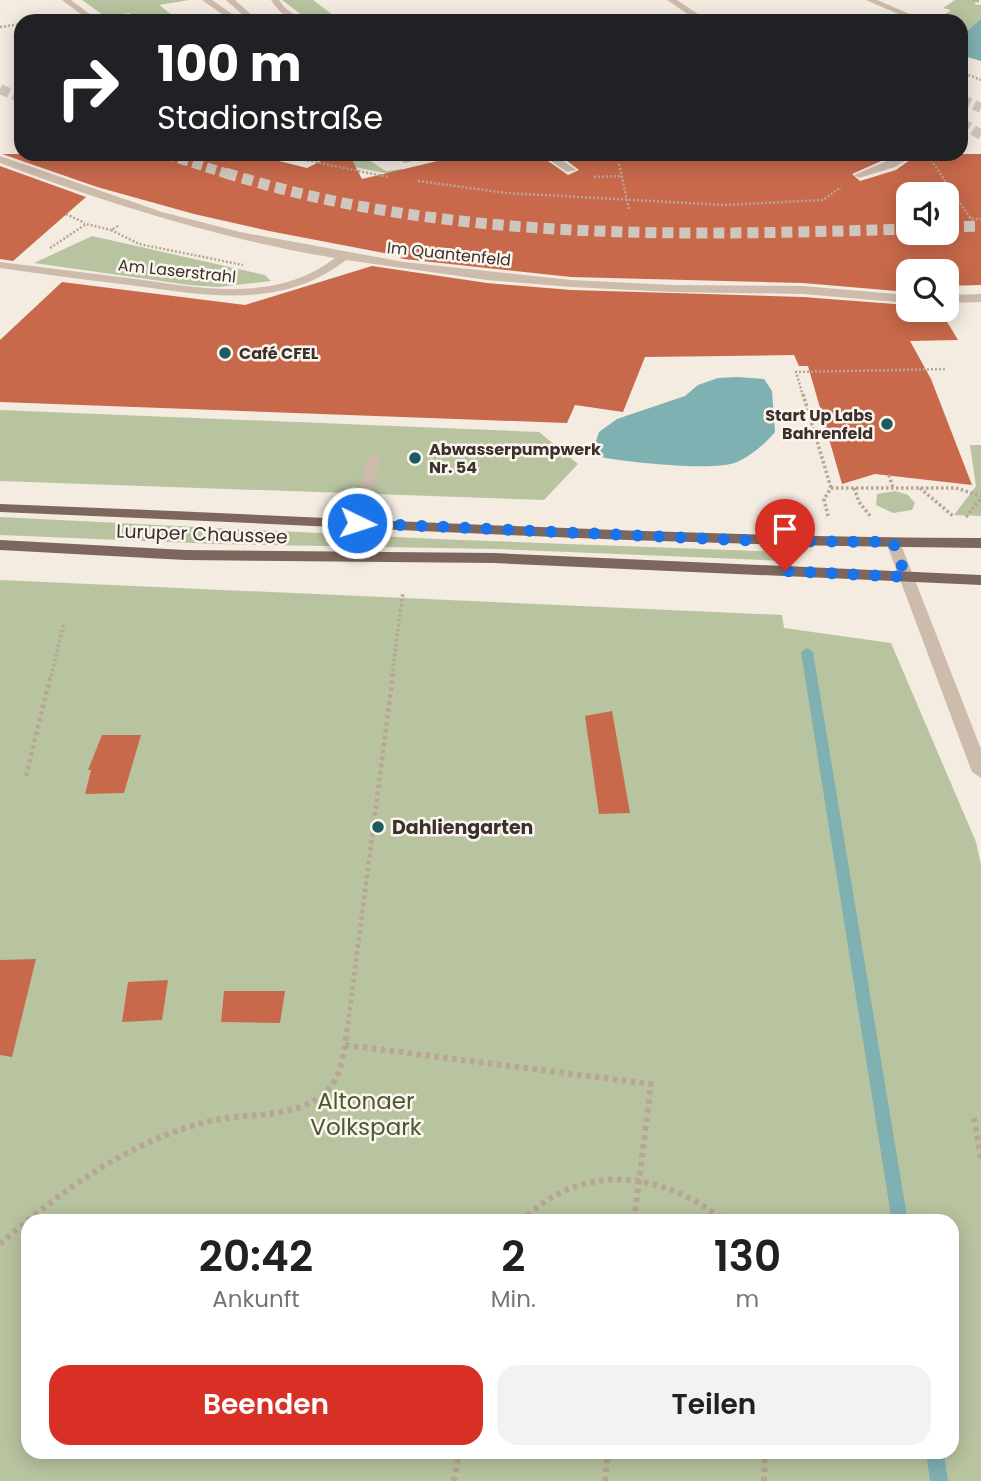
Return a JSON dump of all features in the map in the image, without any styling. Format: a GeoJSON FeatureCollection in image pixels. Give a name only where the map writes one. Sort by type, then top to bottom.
{"type":"FeatureCollection","features":[{"type":"Feature","properties":{"kind":"main road","name":"Luruper Chaussee"},"geometry":{"type":"LineString","coordinates":[[0,508],[798,542],[981,543]]}},
{"type":"Feature","properties":{"kind":"main road","name":"Luruper Chaussee"},"geometry":{"type":"LineString","coordinates":[[0,545],[185,555],[494,558],[981,580]]}},
{"type":"Feature","properties":{"kind":"street"},"geometry":{"type":"LineString","coordinates":[[66,0],[85,14]]}},
{"type":"Feature","properties":{"kind":"street"},"geometry":{"type":"LineString","coordinates":[[206,0],[227,14]]}},
{"type":"Feature","properties":{"kind":"street"},"geometry":{"type":"LineString","coordinates":[[230,0],[246,14]]}},
{"type":"Feature","properties":{"kind":"street"},"geometry":{"type":"LineString","coordinates":[[275,0],[288,14]]}},
{"type":"Feature","properties":{"kind":"street"},"geometry":{"type":"LineString","coordinates":[[671,0],[694,14]]}},
{"type":"Feature","properties":{"kind":"street"},"geometry":{"type":"LineString","coordinates":[[870,0],[905,14]]}},
{"type":"Feature","properties":{"kind":"street"},"geometry":{"type":"LineString","coordinates":[[883,5],[901,0]]}},
{"type":"Feature","properties":{"kind":"street","name":"Im Quantenfeld"},"geometry":{"type":"LineString","coordinates":[[0,159],[62,185],[141,211],[267,242],[425,270],[604,285],[787,284],[896,298]]}},
{"type":"Feature","properties":{"kind":"street"},"geometry":{"type":"LineString","coordinates":[[557,161],[571,170]]}},
{"type":"Feature","properties":{"kind":"street"},"geometry":{"type":"LineString","coordinates":[[859,175],[898,161]]}},
{"type":"Feature","properties":{"kind":"street"},"geometry":{"type":"LineString","coordinates":[[141,211],[154,202]]}},
{"type":"Feature","properties":{"kind":"street"},"geometry":{"type":"LineString","coordinates":[[267,242],[278,233]]}},
{"type":"Feature","properties":{"kind":"street","name":"Am Laserstrahl"},"geometry":{"type":"LineString","coordinates":[[0,265],[221,294],[256,291],[287,284],[326,272],[344,257]]}},
{"type":"Feature","properties":{"kind":"street"},"geometry":{"type":"LineString","coordinates":[[959,299],[981,298]]}},
{"type":"Feature","properties":{"kind":"street"},"geometry":{"type":"LineString","coordinates":[[357,523],[374,458]]}},
{"type":"Feature","properties":{"kind":"street"},"geometry":{"type":"LineString","coordinates":[[893,542],[981,772]]}},
{"type":"Feature","properties":{"kind":"path"},"geometry":{"type":"LineString","coordinates":[[973,0],[981,2]]}},
{"type":"Feature","properties":{"kind":"path"},"geometry":{"type":"LineString","coordinates":[[932,161],[971,219],[981,219]]}},
{"type":"Feature","properties":{"kind":"path"},"geometry":{"type":"LineString","coordinates":[[619,163],[629,209]]}},
{"type":"Feature","properties":{"kind":"path"},"geometry":{"type":"LineString","coordinates":[[593,177],[621,176]]}},
{"type":"Feature","properties":{"kind":"path"},"geometry":{"type":"LineString","coordinates":[[111,230],[141,211]]}},
{"type":"Feature","properties":{"kind":"path"},"geometry":{"type":"LineString","coordinates":[[66,214],[86,224],[111,230],[139,244],[214,261],[260,267],[277,275],[287,284]]}},
{"type":"Feature","properties":{"kind":"path"},"geometry":{"type":"LineString","coordinates":[[20,268],[86,224]]}},
{"type":"Feature","properties":{"kind":"path"},"geometry":{"type":"LineString","coordinates":[[830,520],[824,499],[831,488],[796,372],[946,369]]}},
{"type":"Feature","properties":{"kind":"path"},"geometry":{"type":"LineString","coordinates":[[889,475],[893,488]]}},
{"type":"Feature","properties":{"kind":"path"},"geometry":{"type":"LineString","coordinates":[[831,488],[854,488],[893,488],[919,488],[956,488],[981,497],[962,523],[919,488]]}},
{"type":"Feature","properties":{"kind":"path"},"geometry":{"type":"LineString","coordinates":[[854,488],[859,502],[875,522]]}},
{"type":"Feature","properties":{"kind":"path"},"geometry":{"type":"LineString","coordinates":[[38,1214],[70,1188],[147,1144],[204,1122],[237,1114],[301,1108],[321,1097],[337,1079],[345,1045],[403,592]]}},
{"type":"Feature","properties":{"kind":"path"},"geometry":{"type":"LineString","coordinates":[[26,775],[64,623]]}},
{"type":"Feature","properties":{"kind":"path"},"geometry":{"type":"LineString","coordinates":[[345,1045],[651,1084],[635,1214]]}},
{"type":"Feature","properties":{"kind":"path"},"geometry":{"type":"LineString","coordinates":[[974,1118],[981,1158]]}},
{"type":"Feature","properties":{"kind":"path"},"geometry":{"type":"LineString","coordinates":[[530,1214],[549,1198],[576,1186],[609,1180],[640,1180],[668,1187],[696,1199],[716,1214]]}},
{"type":"Feature","properties":{"kind":"path"},"geometry":{"type":"LineString","coordinates":[[0,1244],[21,1227]]}},
{"type":"Feature","properties":{"kind":"path"},"geometry":{"type":"LineString","coordinates":[[454,1481],[458,1459]]}},
{"type":"Feature","properties":{"kind":"path"},"geometry":{"type":"LineString","coordinates":[[606,1481],[608,1459]]}},
{"type":"Feature","properties":{"kind":"path"},"geometry":{"type":"LineString","coordinates":[[764,1481],[765,1459]]}},
{"type":"Feature","properties":{"kind":"green space"},"geometry":{"type":"Polygon","coordinates":[[[82,0],[189,0],[159,5],[171,14],[102,14],[82,0]]]}},
{"type":"Feature","properties":{"kind":"green space"},"geometry":{"type":"Polygon","coordinates":[[[282,0],[313,0],[332,14],[301,14],[282,0]]]}},
{"type":"Feature","properties":{"kind":"green space"},"geometry":{"type":"Polygon","coordinates":[[[955,0],[979,0],[974,4],[981,5],[981,19],[968,30],[968,14],[946,14],[951,10],[943,8],[955,0]]]}},
{"type":"Feature","properties":{"kind":"green space"},"geometry":{"type":"Polygon","coordinates":[[[325,161],[370,161],[386,171],[402,169],[416,176],[409,178],[325,161]]]}},
{"type":"Feature","properties":{"kind":"green space"},"geometry":{"type":"Polygon","coordinates":[[[92,236],[265,275],[271,281],[218,287],[189,285],[34,263],[92,236]]]}},
{"type":"Feature","properties":{"kind":"green space"},"geometry":{"type":"Polygon","coordinates":[[[0,410],[539,432],[578,464],[544,500],[0,481],[0,410]]]}},
{"type":"Feature","properties":{"kind":"green space"},"geometry":{"type":"Polygon","coordinates":[[[970,445],[981,445],[981,516],[954,515],[976,486],[970,445]]]}},
{"type":"Feature","properties":{"kind":"green space"},"geometry":{"type":"Polygon","coordinates":[[[895,491],[908,495],[915,503],[912,510],[893,513],[876,505],[877,494],[895,491]]]}},
{"type":"Feature","properties":{"kind":"green space"},"geometry":{"type":"Polygon","coordinates":[[[0,517],[436,539],[787,552],[788,561],[497,549],[216,544],[0,535],[0,517]]]}},
{"type":"Feature","properties":{"kind":"green space","name":"Altonaer Volkspark"},"geometry":{"type":"Polygon","coordinates":[[[0,580],[782,615],[784,628],[891,643],[976,842],[981,865],[981,1481],[0,1481],[0,580]]]}},
{"type":"Feature","properties":{"kind":"water"},"geometry":{"type":"Polygon","coordinates":[[[981,19],[981,61],[968,57],[968,30],[981,19]]]}},
{"type":"Feature","properties":{"kind":"water"},"geometry":{"type":"Polygon","coordinates":[[[718,378],[764,379],[772,391],[775,432],[762,445],[737,462],[691,466],[601,457],[596,441],[599,432],[617,419],[685,396],[698,385],[718,378]]]}},
{"type":"Feature","properties":{"kind":"building"},"geometry":{"type":"Polygon","coordinates":[[[968,154],[981,154],[981,285],[959,286],[959,259],[896,259],[896,291],[803,283],[571,277],[404,259],[399,258],[405,257],[194,214],[97,187],[22,161],[279,161],[307,168],[321,161],[353,161],[362,179],[438,161],[548,161],[568,175],[579,170],[567,161],[881,161],[852,174],[860,181],[896,170],[908,161],[968,161],[968,154]]]}},
{"type":"Feature","properties":{"kind":"building"},"geometry":{"type":"Polygon","coordinates":[[[0,166],[86,197],[13,261],[0,259],[0,166]]]}},
{"type":"Feature","properties":{"kind":"building"},"geometry":{"type":"Polygon","coordinates":[[[372,266],[487,283],[571,290],[803,297],[896,304],[896,322],[947,322],[958,340],[910,341],[931,379],[972,485],[875,474],[842,484],[808,366],[799,366],[794,355],[645,357],[623,412],[575,405],[567,423],[0,402],[0,340],[62,282],[245,305],[372,266]]]}},
{"type":"Feature","properties":{"kind":"building"},"geometry":{"type":"Polygon","coordinates":[[[612,711],[630,813],[599,814],[585,716],[612,711]]]}},
{"type":"Feature","properties":{"kind":"building"},"geometry":{"type":"Polygon","coordinates":[[[102,735],[141,735],[124,793],[85,794],[91,770],[88,770],[102,735]]]}},
{"type":"Feature","properties":{"kind":"building"},"geometry":{"type":"Polygon","coordinates":[[[36,959],[12,1057],[0,1055],[0,960],[36,959]]]}},
{"type":"Feature","properties":{"kind":"building"},"geometry":{"type":"Polygon","coordinates":[[[168,980],[162,1020],[122,1022],[128,982],[168,980]]]}},
{"type":"Feature","properties":{"kind":"building"},"geometry":{"type":"Polygon","coordinates":[[[224,991],[285,991],[280,1023],[221,1022],[224,991]]]}},
{"type":"Feature","properties":{"kind":"waterway"},"geometry":{"type":"LineString","coordinates":[[807,652],[899,1214]]}},
{"type":"Feature","properties":{"kind":"waterway"},"geometry":{"type":"LineString","coordinates":[[936,1459],[939,1481]]}},
{"type":"Feature","properties":{"kind":"tunnel"},"geometry":{"type":"LineString","coordinates":[[0,89],[14,95]]}},
{"type":"Feature","properties":{"kind":"tunnel"},"geometry":{"type":"LineString","coordinates":[[968,102],[981,108]]}},
{"type":"Feature","properties":{"kind":"tunnel"},"geometry":{"type":"LineString","coordinates":[[968,127],[981,135]]}},
{"type":"Feature","properties":{"kind":"tunnel"},"geometry":{"type":"LineString","coordinates":[[187,161],[231,175]]}},
{"type":"Feature","properties":{"kind":"tunnel"},"geometry":{"type":"LineString","coordinates":[[226,173],[309,196],[393,212],[478,223],[650,233],[896,229]]}},
{"type":"Feature","properties":{"kind":"tunnel"},"geometry":{"type":"LineString","coordinates":[[959,227],[981,226]]}},
{"type":"Feature","properties":{"kind":"place","name":"Café CFEL"},"geometry":{"type":"Point","coordinates":[225,353]}},
{"type":"Feature","properties":{"kind":"place","name":"Start Up Labs Bahrenfeld"},"geometry":{"type":"Point","coordinates":[887,424]}},
{"type":"Feature","properties":{"kind":"place","name":"Abwasserpumpwerk Nr. 54"},"geometry":{"type":"Point","coordinates":[415,458]}},
{"type":"Feature","properties":{"kind":"place","name":"Dahliengarten"},"geometry":{"type":"Point","coordinates":[378,827]}},
{"type":"Feature","properties":{"kind":"route"},"geometry":{"type":"LineString","coordinates":[[357,523],[760,541],[893,542],[906,577],[785,571]]}}]}
